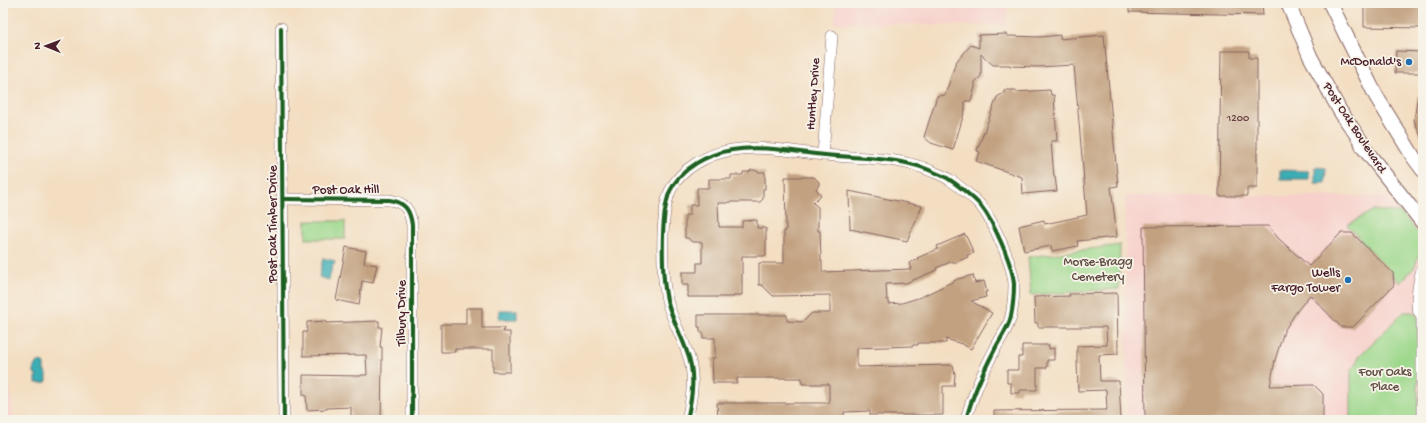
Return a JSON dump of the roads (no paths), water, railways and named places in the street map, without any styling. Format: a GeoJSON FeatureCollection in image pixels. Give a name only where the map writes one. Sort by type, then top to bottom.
{"type":"FeatureCollection","features":[{"type":"Feature","properties":{"kind":"main road","name":"Post Oak Boulevard"},"geometry":{"type":"LineString","coordinates":[[1288,3],[1310,56],[1340,111],[1361,141],[1363,147],[1423,223]]}},
{"type":"Feature","properties":{"kind":"main road"},"geometry":{"type":"LineString","coordinates":[[1330,3],[1376,96],[1423,170]]}},
{"type":"Feature","properties":{"kind":"street","name":"Post Oak Timber Drive"},"geometry":{"type":"LineString","coordinates":[[281,28],[284,420]]}},
{"type":"Feature","properties":{"kind":"street","name":"Huntley Drive"},"geometry":{"type":"LineString","coordinates":[[823,155],[832,36]]}},
{"type":"Feature","properties":{"kind":"street"},"geometry":{"type":"LineString","coordinates":[[687,420],[693,394],[692,376],[688,355],[668,306],[664,284],[663,228],[665,208],[671,190],[682,175],[693,165],[704,158],[730,150],[754,148],[907,162],[928,169],[950,179],[981,206],[999,237],[1014,282],[1011,318],[974,394],[966,420]]}},
{"type":"Feature","properties":{"kind":"street","name":"Post Oak Hill"},"geometry":{"type":"LineString","coordinates":[[283,199],[389,200],[402,204],[406,208]]}},
{"type":"Feature","properties":{"kind":"street","name":"Tilbury Drive"},"geometry":{"type":"LineString","coordinates":[[406,208],[412,225],[412,420]]}},
{"type":"Feature","properties":{"kind":"street"},"geometry":{"type":"LineString","coordinates":[[1422,420],[1423,315],[1418,310],[1418,287],[1420,274],[1423,268]]}},
{"type":"Feature","properties":{"kind":"water"},"geometry":{"type":"Polygon","coordinates":[[[1315,167],[1326,168],[1325,183],[1315,183],[1315,167]]]}},
{"type":"Feature","properties":{"kind":"water"},"geometry":{"type":"Polygon","coordinates":[[[1280,170],[1309,171],[1309,179],[1280,179],[1280,170]]]}},
{"type":"Feature","properties":{"kind":"water"},"geometry":{"type":"Polygon","coordinates":[[[323,258],[335,261],[329,280],[319,277],[323,258]]]}},
{"type":"Feature","properties":{"kind":"water"},"geometry":{"type":"Polygon","coordinates":[[[499,310],[517,310],[517,319],[499,319],[499,310]]]}},
{"type":"Feature","properties":{"kind":"water"},"geometry":{"type":"Polygon","coordinates":[[[38,362],[44,363],[44,371],[47,373],[47,381],[44,383],[36,383],[34,366],[38,362]]]}},
{"type":"Feature","properties":{"kind":"place","name":"McDonald's"},"geometry":{"type":"Point","coordinates":[1409,62]}},
{"type":"Feature","properties":{"kind":"place","name":"Wells Fargo Tower"},"geometry":{"type":"Point","coordinates":[1348,280]}},
{"type":"Feature","properties":{"kind":"park label","name":"Morse-Bragg Cemetery"},"geometry":{"type":"Point","coordinates":[1098,270]}},
{"type":"Feature","properties":{"kind":"park label","name":"Four Oaks Place"},"geometry":{"type":"Point","coordinates":[1385,380]}}]}
